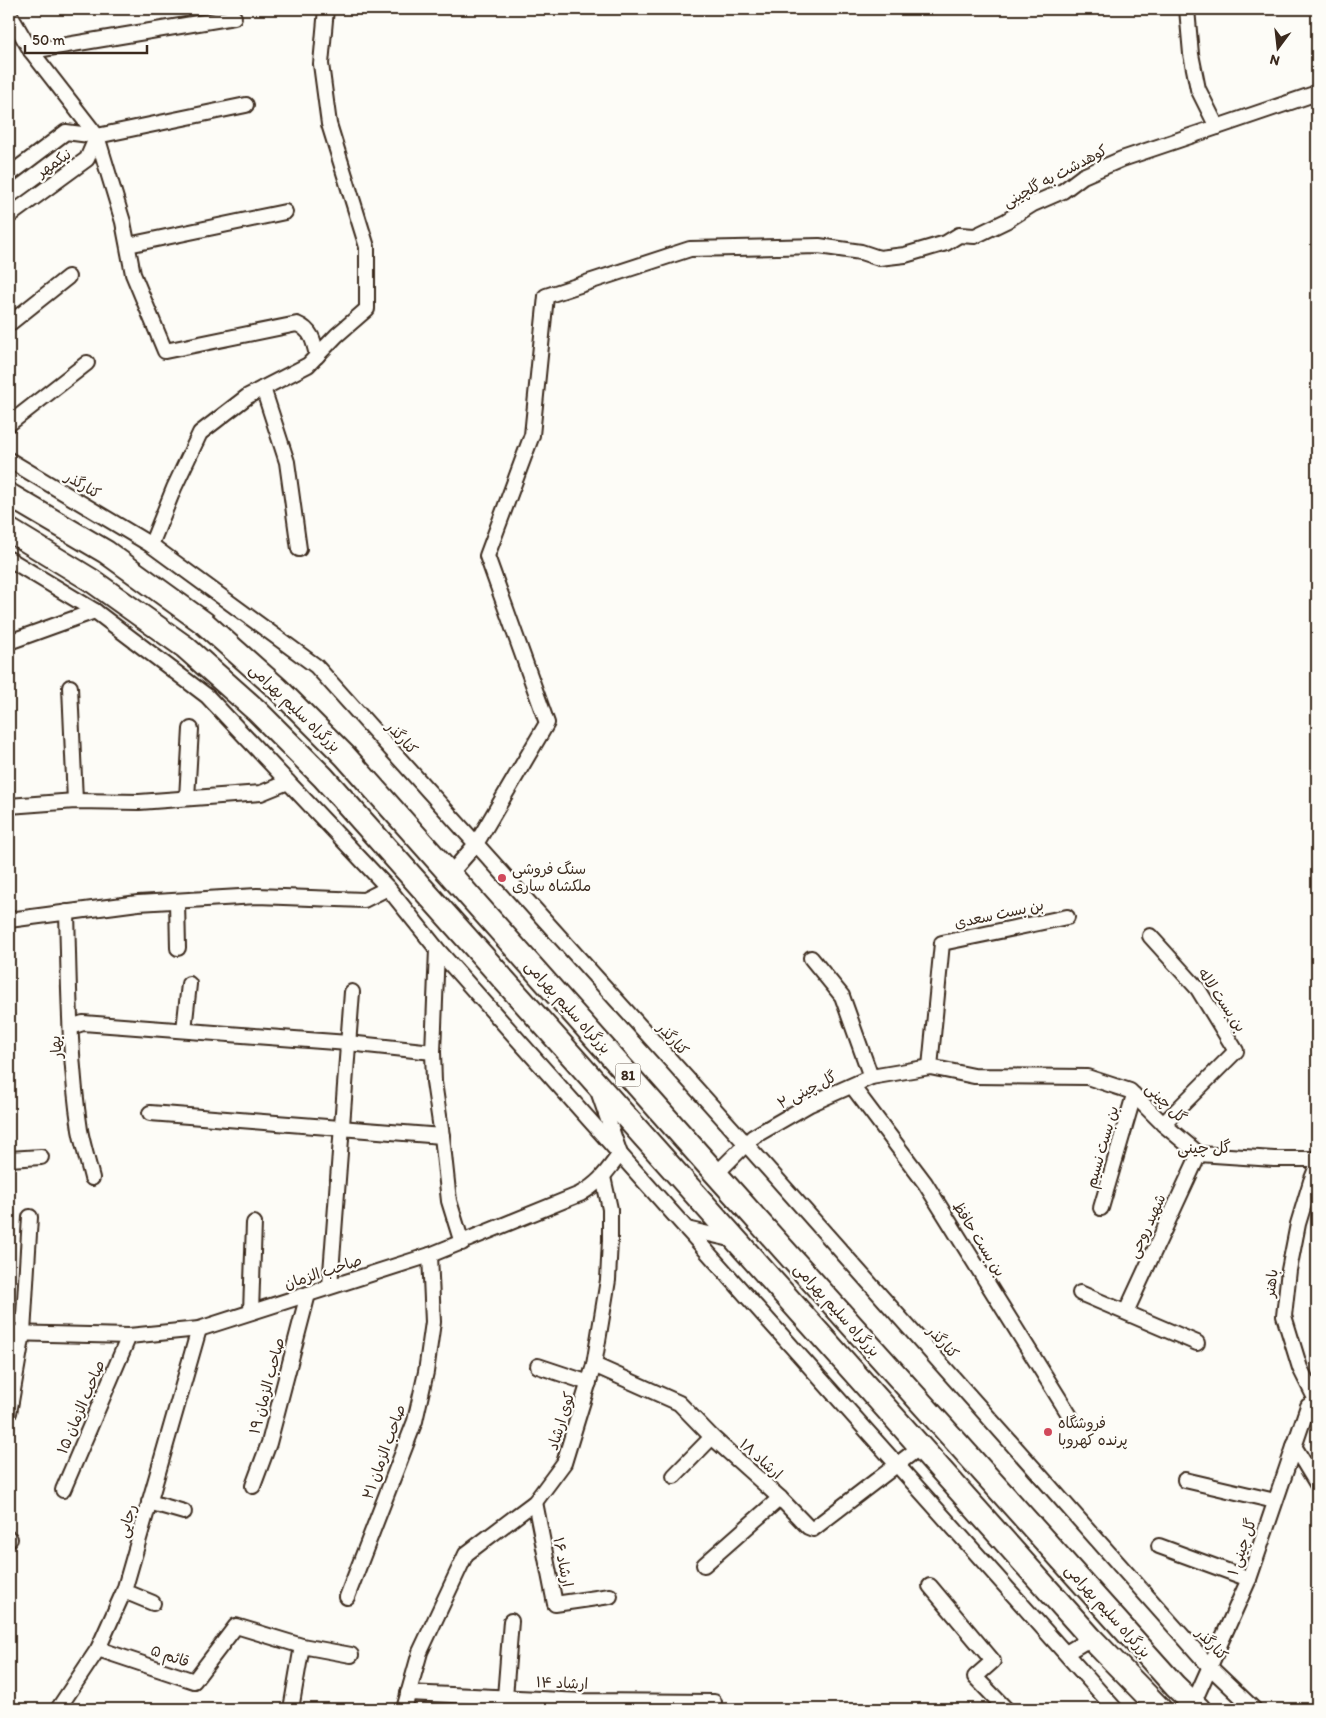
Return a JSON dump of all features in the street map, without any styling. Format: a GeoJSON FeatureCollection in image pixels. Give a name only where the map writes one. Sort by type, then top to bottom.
{"type":"FeatureCollection","features":[{"type":"Feature","properties":{"kind":"highway","name":"بزرگراه سلیم بهرامی"},"geometry":{"type":"LineString","coordinates":[[9,495],[106,552],[204,623],[278,689],[345,756],[716,1174],[1175,1686],[1196,1707]]}},
{"type":"Feature","properties":{"kind":"highway","name":"بزرگراه سلیم بهرامی"},"geometry":{"type":"LineString","coordinates":[[9,530],[91,580],[185,647],[257,711],[323,777],[1091,1638],[1160,1709]]}},
{"type":"Feature","properties":{"kind":"street"},"geometry":{"type":"LineString","coordinates":[[151,545],[174,488],[200,433],[248,396],[308,366],[337,335],[367,309],[367,247],[329,124],[322,64],[326,9]]}},
{"type":"Feature","properties":{"kind":"street"},"geometry":{"type":"LineString","coordinates":[[1187,9],[1191,54],[1198,89],[1217,127]]}},
{"type":"Feature","properties":{"kind":"street"},"geometry":{"type":"LineString","coordinates":[[9,13],[31,51],[97,136],[123,222],[133,274],[166,351],[297,324],[305,327],[314,340],[317,356]]}},
{"type":"Feature","properties":{"kind":"street"},"geometry":{"type":"LineString","coordinates":[[31,51],[234,17]]}},
{"type":"Feature","properties":{"kind":"street","name":"کوهدشت به گلچینی"},"geometry":{"type":"LineString","coordinates":[[476,844],[547,723],[488,556],[532,435],[546,296],[690,249],[819,246],[861,252],[879,258],[905,255],[946,243],[960,235],[974,236],[1063,191],[1083,176],[1122,159],[1317,93]]}},
{"type":"Feature","properties":{"kind":"street"},"geometry":{"type":"LineString","coordinates":[[97,136],[246,105]]}},
{"type":"Feature","properties":{"kind":"street","name":"نیکمهر"},"geometry":{"type":"LineString","coordinates":[[9,175],[66,132],[97,136],[87,160],[41,191],[9,216]]}},
{"type":"Feature","properties":{"kind":"street"},"geometry":{"type":"LineString","coordinates":[[128,245],[285,212]]}},
{"type":"Feature","properties":{"kind":"street"},"geometry":{"type":"LineString","coordinates":[[9,324],[68,277]]}},
{"type":"Feature","properties":{"kind":"street"},"geometry":{"type":"LineString","coordinates":[[9,424],[87,363]]}},
{"type":"Feature","properties":{"kind":"street"},"geometry":{"type":"LineString","coordinates":[[263,388],[287,462],[299,549]]}},
{"type":"Feature","properties":{"kind":"street","name":"کنارگذر"},"geometry":{"type":"LineString","coordinates":[[9,460],[151,545],[316,666],[746,1144],[1210,1667],[1254,1709]]}},
{"type":"Feature","properties":{"kind":"street"},"geometry":{"type":"LineString","coordinates":[[9,559],[95,611],[207,696],[388,888],[437,949],[1116,1709]]}},
{"type":"Feature","properties":{"kind":"street"},"geometry":{"type":"LineString","coordinates":[[9,642],[95,611]]}},
{"type":"Feature","properties":{"kind":"street"},"geometry":{"type":"LineString","coordinates":[[70,687],[75,801]]}},
{"type":"Feature","properties":{"kind":"street"},"geometry":{"type":"LineString","coordinates":[[187,798],[191,729]]}},
{"type":"Feature","properties":{"kind":"street"},"geometry":{"type":"LineString","coordinates":[[9,806],[75,801],[139,802],[261,793],[288,782]]}},
{"type":"Feature","properties":{"kind":"street"},"geometry":{"type":"LineString","coordinates":[[450,874],[476,844]]}},
{"type":"Feature","properties":{"kind":"street"},"geometry":{"type":"LineString","coordinates":[[9,920],[129,904],[257,896],[364,900],[388,888]]}},
{"type":"Feature","properties":{"kind":"street"},"geometry":{"type":"LineString","coordinates":[[177,901],[178,948]]}},
{"type":"Feature","properties":{"kind":"street","name":"بهار"},"geometry":{"type":"LineString","coordinates":[[67,912],[71,1027],[80,1131],[92,1178]]}},
{"type":"Feature","properties":{"kind":"street","name":"بن بست سعدی"},"geometry":{"type":"LineString","coordinates":[[930,1067],[942,943],[1067,916]]}},
{"type":"Feature","properties":{"kind":"street","name":"بن بست لاله"},"geometry":{"type":"LineString","coordinates":[[1150,936],[1198,989],[1236,1051],[1164,1124]]}},
{"type":"Feature","properties":{"kind":"street"},"geometry":{"type":"LineString","coordinates":[[437,949],[433,1052],[434,1082],[449,1201],[462,1243]]}},
{"type":"Feature","properties":{"kind":"street"},"geometry":{"type":"LineString","coordinates":[[811,958],[842,996],[871,1078]]}},
{"type":"Feature","properties":{"kind":"street"},"geometry":{"type":"LineString","coordinates":[[184,1030],[189,984]]}},
{"type":"Feature","properties":{"kind":"street"},"geometry":{"type":"LineString","coordinates":[[330,1286],[352,992]]}},
{"type":"Feature","properties":{"kind":"street"},"geometry":{"type":"LineString","coordinates":[[71,1027],[83,1022],[348,1043],[433,1052]]}},
{"type":"Feature","properties":{"kind":"street","name":"گل چینی ۲"},"geometry":{"type":"LineString","coordinates":[[716,1174],[753,1137],[810,1104],[871,1078],[930,1067]]}},
{"type":"Feature","properties":{"kind":"street","name":"گل چینی"},"geometry":{"type":"LineString","coordinates":[[930,1067],[974,1076],[1087,1078],[1130,1091],[1198,1154]]}},
{"type":"Feature","properties":{"kind":"street"},"geometry":{"type":"LineString","coordinates":[[595,1084],[620,1154]]}},
{"type":"Feature","properties":{"kind":"street","name":"بن بست حافظ"},"geometry":{"type":"LineString","coordinates":[[852,1086],[925,1183],[1070,1416]]}},
{"type":"Feature","properties":{"kind":"street","name":"بن بست نسیم"},"geometry":{"type":"LineString","coordinates":[[1101,1208],[1134,1095]]}},
{"type":"Feature","properties":{"kind":"street"},"geometry":{"type":"LineString","coordinates":[[150,1113],[442,1136]]}},
{"type":"Feature","properties":{"kind":"street","name":"صاحب الزمان"},"geometry":{"type":"LineString","coordinates":[[9,1332],[129,1336],[199,1329],[430,1255],[580,1194],[603,1178],[620,1154]]}},
{"type":"Feature","properties":{"kind":"street"},"geometry":{"type":"LineString","coordinates":[[1198,1154],[1274,1159],[1317,1159]]}},
{"type":"Feature","properties":{"kind":"street","name":"شهید روحی"},"geometry":{"type":"LineString","coordinates":[[1126,1312],[1198,1154]]}},
{"type":"Feature","properties":{"kind":"street"},"geometry":{"type":"LineString","coordinates":[[9,1159],[41,1157]]}},
{"type":"Feature","properties":{"kind":"street","name":"باهنر"},"geometry":{"type":"LineString","coordinates":[[1317,1166],[1298,1224],[1289,1270],[1284,1316],[1300,1368],[1317,1403]]}},
{"type":"Feature","properties":{"kind":"street","name":"کوی ارشاد"},"geometry":{"type":"LineString","coordinates":[[404,1709],[420,1652],[466,1554],[535,1502],[564,1463],[594,1365],[608,1280],[610,1209],[603,1178]]}},
{"type":"Feature","properties":{"kind":"street"},"geometry":{"type":"LineString","coordinates":[[9,1413],[23,1333],[30,1217]]}},
{"type":"Feature","properties":{"kind":"street"},"geometry":{"type":"LineString","coordinates":[[252,1312],[254,1223]]}},
{"type":"Feature","properties":{"kind":"street"},"geometry":{"type":"LineString","coordinates":[[687,1229],[735,1240]]}},
{"type":"Feature","properties":{"kind":"street","name":"صاحب الزمان ۲۱"},"geometry":{"type":"LineString","coordinates":[[347,1597],[415,1421],[426,1372],[433,1322],[430,1255]]}},
{"type":"Feature","properties":{"kind":"street"},"geometry":{"type":"LineString","coordinates":[[1080,1293],[1197,1343]]}},
{"type":"Feature","properties":{"kind":"street","name":"صاحب الزمان ۱۹"},"geometry":{"type":"LineString","coordinates":[[253,1486],[269,1443],[308,1294]]}},
{"type":"Feature","properties":{"kind":"street","name":"رجایی"},"geometry":{"type":"LineString","coordinates":[[58,1709],[98,1649],[124,1592],[199,1329]]}},
{"type":"Feature","properties":{"kind":"street","name":"صاحب الزمان ۱۵"},"geometry":{"type":"LineString","coordinates":[[63,1490],[129,1336]]}},
{"type":"Feature","properties":{"kind":"street","name":"ارشاد ۱۸"},"geometry":{"type":"LineString","coordinates":[[594,1365],[679,1403],[712,1437],[780,1498],[808,1528],[813,1529],[898,1465]]}},
{"type":"Feature","properties":{"kind":"street"},"geometry":{"type":"LineString","coordinates":[[538,1366],[589,1383]]}},
{"type":"Feature","properties":{"kind":"street","name":"گل چینی ۱"},"geometry":{"type":"LineString","coordinates":[[1196,1707],[1210,1667],[1249,1579],[1308,1406],[1317,1403]]}},
{"type":"Feature","properties":{"kind":"street"},"geometry":{"type":"LineString","coordinates":[[674,1476],[712,1437]]}},
{"type":"Feature","properties":{"kind":"street"},"geometry":{"type":"LineString","coordinates":[[1294,1446],[1317,1484]]}},
{"type":"Feature","properties":{"kind":"street"},"geometry":{"type":"LineString","coordinates":[[898,1465],[920,1447]]}},
{"type":"Feature","properties":{"kind":"street"},"geometry":{"type":"LineString","coordinates":[[1185,1480],[1276,1501]]}},
{"type":"Feature","properties":{"kind":"street"},"geometry":{"type":"LineString","coordinates":[[704,1565],[780,1498]]}},
{"type":"Feature","properties":{"kind":"street"},"geometry":{"type":"LineString","coordinates":[[150,1502],[184,1512]]}},
{"type":"Feature","properties":{"kind":"street","name":"ارشاد ۱۶"},"geometry":{"type":"LineString","coordinates":[[535,1502],[555,1604],[610,1596]]}},
{"type":"Feature","properties":{"kind":"street"},"geometry":{"type":"LineString","coordinates":[[1158,1546],[1249,1579]]}},
{"type":"Feature","properties":{"kind":"street"},"geometry":{"type":"LineString","coordinates":[[930,1586],[993,1661],[975,1677],[1006,1709]]}},
{"type":"Feature","properties":{"kind":"street"},"geometry":{"type":"LineString","coordinates":[[124,1592],[153,1603]]}},
{"type":"Feature","properties":{"kind":"street"},"geometry":{"type":"LineString","coordinates":[[505,1697],[511,1622]]}},
{"type":"Feature","properties":{"kind":"street","name":"قائم ۵"},"geometry":{"type":"LineString","coordinates":[[98,1649],[194,1681],[236,1626],[302,1646]]}},
{"type":"Feature","properties":{"kind":"street"},"geometry":{"type":"LineString","coordinates":[[1066,1653],[1091,1638]]}},
{"type":"Feature","properties":{"kind":"street"},"geometry":{"type":"LineString","coordinates":[[293,1709],[302,1646],[351,1656]]}},
{"type":"Feature","properties":{"kind":"street","name":"ارشاد ۱۴"},"geometry":{"type":"LineString","coordinates":[[408,1693],[640,1705],[714,1702]]}},
{"type":"Feature","properties":{"kind":"place","name":"سنگ فروشی ملکشاه ساری"},"geometry":{"type":"Point","coordinates":[502,878]}},
{"type":"Feature","properties":{"kind":"place","name":"فروشگاه پرنده کهروبا"},"geometry":{"type":"Point","coordinates":[1048,1432]}},
{"type":"Feature","properties":{"kind":"district","name":"گل چینی"},"geometry":{"type":"Point","coordinates":[1204,1147]}}]}
